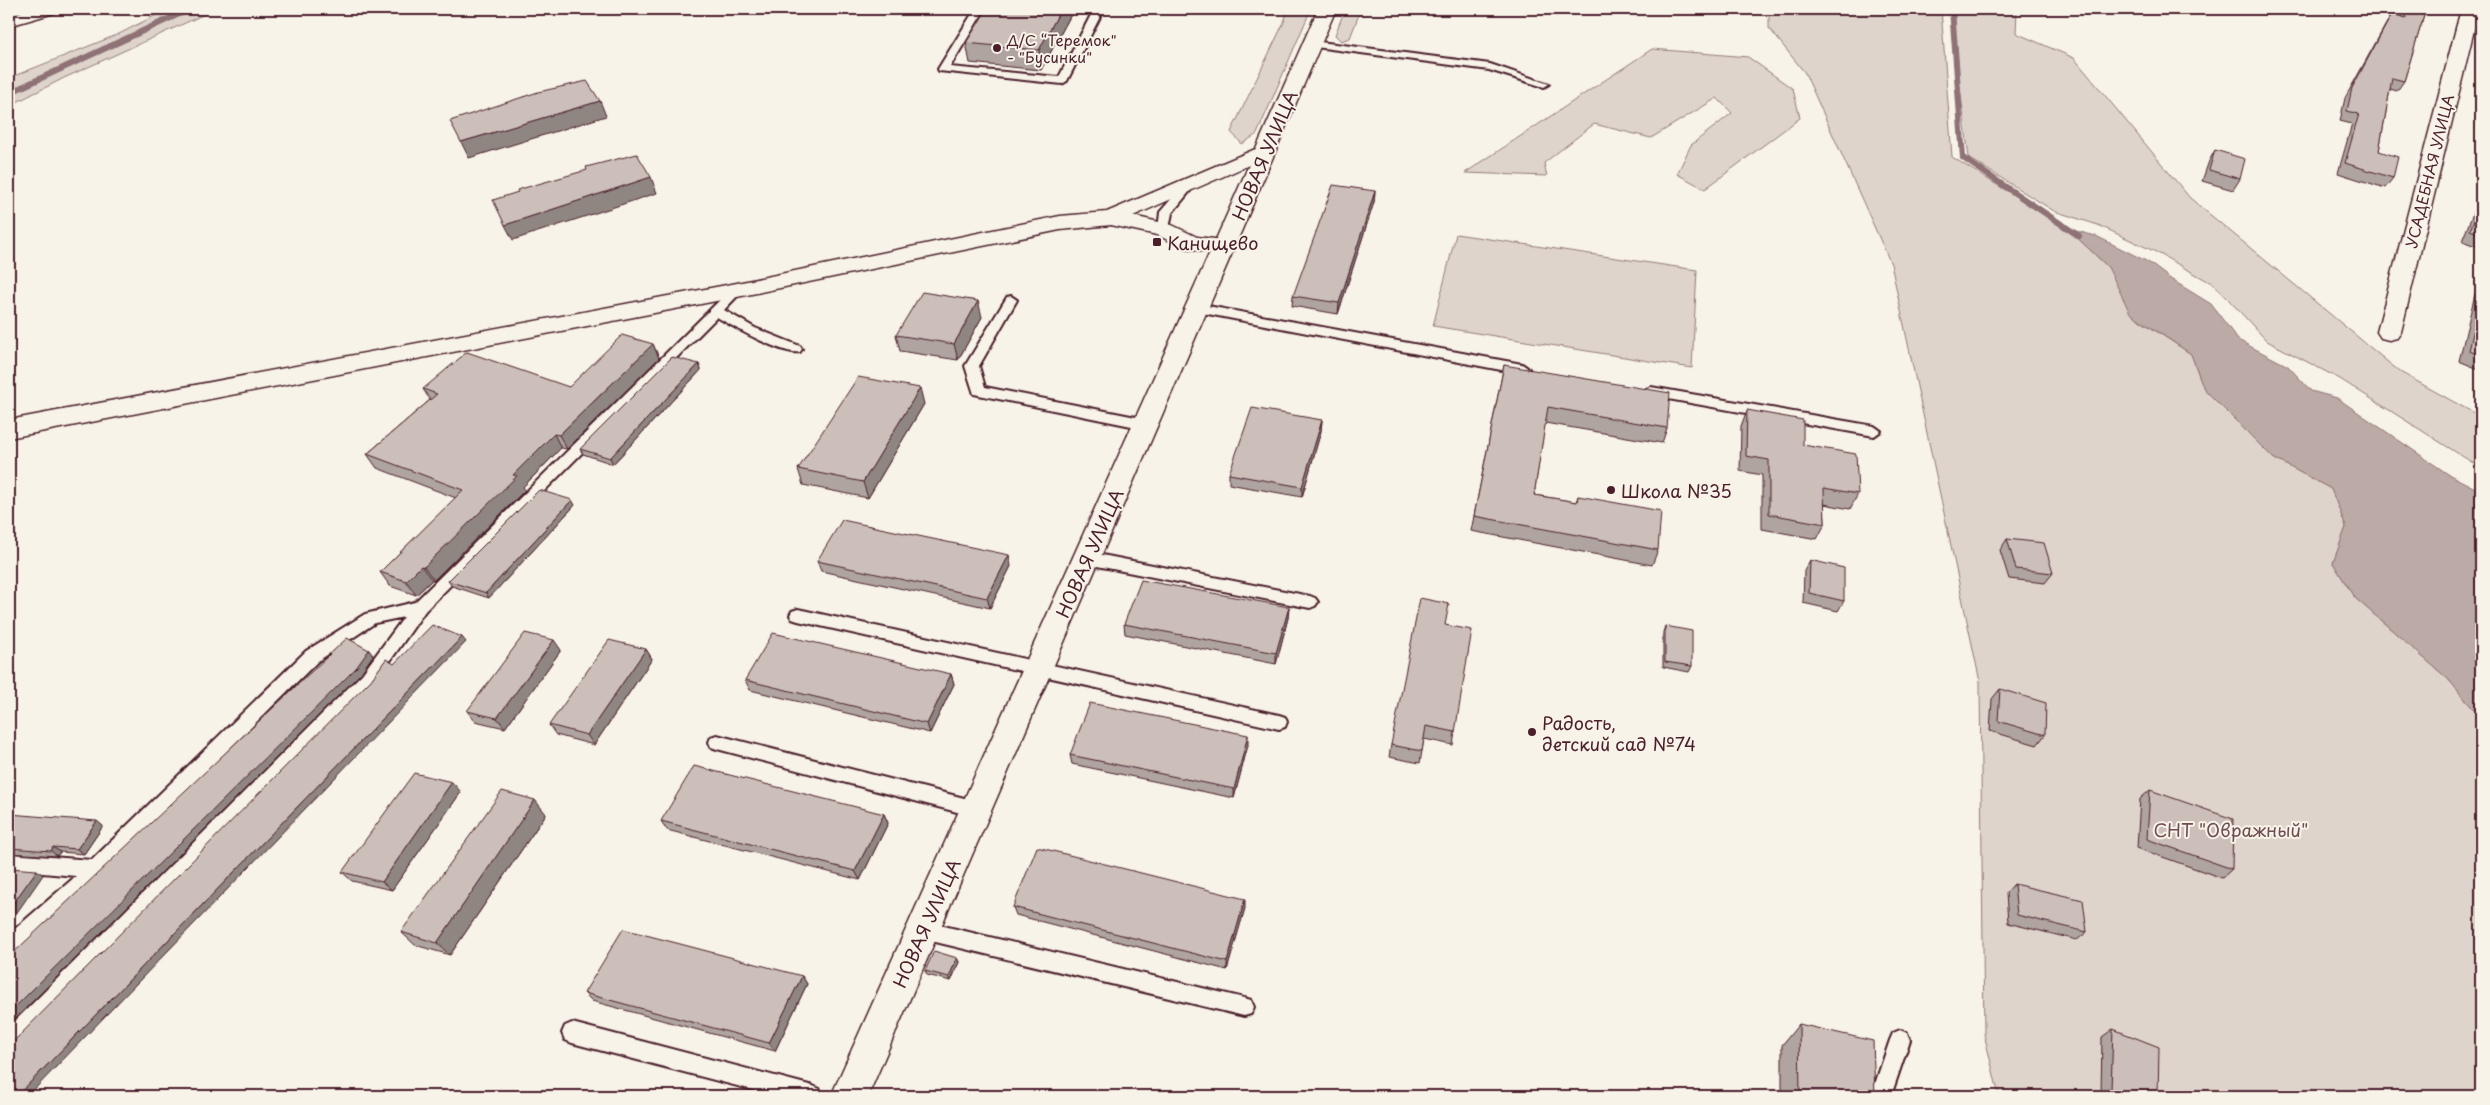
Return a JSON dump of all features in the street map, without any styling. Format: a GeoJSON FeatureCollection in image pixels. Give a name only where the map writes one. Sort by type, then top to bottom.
{"type":"FeatureCollection","features":[{"type":"Feature","properties":{"kind":"street"},"geometry":{"type":"LineString","coordinates":[[9,21],[48,9]]}},
{"type":"Feature","properties":{"kind":"street","name":"НОВАЯ УЛИЦА"},"geometry":{"type":"LineString","coordinates":[[849,1096],[1038,670],[1327,9]]}},
{"type":"Feature","properties":{"kind":"street","name":"УСАДЕБНАЯ УЛИЦА"},"geometry":{"type":"LineString","coordinates":[[2389,332],[2470,9]]}},
{"type":"Feature","properties":{"kind":"street"},"geometry":{"type":"LineString","coordinates":[[9,428],[737,290],[1060,223],[1111,218],[1265,152]]}},
{"type":"Feature","properties":{"kind":"street"},"geometry":{"type":"LineString","coordinates":[[1111,218],[1164,230],[1193,243],[1224,246]]}},
{"type":"Feature","properties":{"kind":"lane"},"geometry":{"type":"LineString","coordinates":[[980,9],[943,69],[1062,81],[1099,9]]}},
{"type":"Feature","properties":{"kind":"lane"},"geometry":{"type":"LineString","coordinates":[[1312,44],[1490,66],[1544,84]]}},
{"type":"Feature","properties":{"kind":"lane"},"geometry":{"type":"LineString","coordinates":[[1164,230],[1166,212],[1189,185]]}},
{"type":"Feature","properties":{"kind":"lane"},"geometry":{"type":"LineString","coordinates":[[9,1041],[368,679],[420,608],[737,290]]}},
{"type":"Feature","properties":{"kind":"lane"},"geometry":{"type":"LineString","coordinates":[[1011,300],[972,366],[979,391],[1146,424]]}},
{"type":"Feature","properties":{"kind":"lane"},"geometry":{"type":"LineString","coordinates":[[1197,308],[1536,371]]}},
{"type":"Feature","properties":{"kind":"lane"},"geometry":{"type":"LineString","coordinates":[[716,311],[750,332],[795,349]]}},
{"type":"Feature","properties":{"kind":"lane"},"geometry":{"type":"LineString","coordinates":[[1642,390],[1874,431]]}},
{"type":"Feature","properties":{"kind":"lane"},"geometry":{"type":"LineString","coordinates":[[1087,558],[1310,602]]}},
{"type":"Feature","properties":{"kind":"lane"},"geometry":{"type":"LineString","coordinates":[[9,946],[96,870],[312,656],[371,618],[420,608]]}},
{"type":"Feature","properties":{"kind":"lane"},"geometry":{"type":"LineString","coordinates":[[798,615],[1038,670],[1279,722]]}},
{"type":"Feature","properties":{"kind":"lane"},"geometry":{"type":"LineString","coordinates":[[717,742],[976,809]]}},
{"type":"Feature","properties":{"kind":"lane"},"geometry":{"type":"LineString","coordinates":[[9,862],[96,870]]}},
{"type":"Feature","properties":{"kind":"lane"},"geometry":{"type":"LineString","coordinates":[[923,930],[1244,1007]]}},
{"type":"Feature","properties":{"kind":"lane"},"geometry":{"type":"LineString","coordinates":[[572,1033],[814,1096]]}},
{"type":"Feature","properties":{"kind":"lane"},"geometry":{"type":"LineString","coordinates":[[1883,1096],[1882,1090],[1900,1040]]}},
{"type":"Feature","properties":{"kind":"green space"},"geometry":{"type":"Polygon","coordinates":[[[168,9],[216,9],[64,78],[9,106],[9,78],[119,34],[168,9]]]}},
{"type":"Feature","properties":{"kind":"green space"},"geometry":{"type":"Polygon","coordinates":[[[1288,9],[1311,9],[1257,134],[1242,144],[1231,132],[1284,22],[1288,9]]]}},
{"type":"Feature","properties":{"kind":"green space"},"geometry":{"type":"Polygon","coordinates":[[[1345,9],[1361,9],[1350,38],[1341,41],[1335,35],[1345,9]]]}},
{"type":"Feature","properties":{"kind":"green space","name":"СНТ \"Овражный\""},"geometry":{"type":"Polygon","coordinates":[[[1769,9],[1941,9],[1952,157],[2068,229],[2108,267],[2139,320],[2191,354],[2204,389],[2273,458],[2331,489],[2346,527],[2333,563],[2354,597],[2448,679],[2481,718],[2481,1096],[1999,1096],[1984,1034],[1980,682],[1891,264],[1805,73],[1769,28],[1769,9]]]}},
{"type":"Feature","properties":{"kind":"green space"},"geometry":{"type":"Polygon","coordinates":[[[1950,9],[2017,9],[2016,33],[2074,58],[2190,198],[2400,372],[2481,417],[2481,468],[2340,379],[2267,341],[2215,285],[2156,252],[2098,225],[2054,211],[1969,158],[1950,9]]]}},
{"type":"Feature","properties":{"kind":"green space"},"geometry":{"type":"Polygon","coordinates":[[[1652,49],[1748,57],[1793,89],[1800,118],[1705,189],[1677,174],[1691,145],[1732,113],[1717,98],[1651,138],[1594,124],[1544,163],[1547,176],[1465,173],[1652,49]]]}},
{"type":"Feature","properties":{"kind":"green space"},"geometry":{"type":"Polygon","coordinates":[[[1456,234],[1697,270],[1692,368],[1433,326],[1456,234]]]}},
{"type":"Feature","properties":{"kind":"shaded area"},"geometry":{"type":"Polygon","coordinates":[[[2068,229],[2096,236],[2148,262],[2172,280],[2211,304],[2238,340],[2288,366],[2311,391],[2337,398],[2448,474],[2481,491],[2481,718],[2448,679],[2354,597],[2333,563],[2346,527],[2331,489],[2273,458],[2204,389],[2191,354],[2130,313],[2108,267],[2068,229]]]}},
{"type":"Feature","properties":{"kind":"building"},"geometry":{"type":"Polygon","coordinates":[[[987,9],[1061,9],[1039,50],[966,43],[987,9]]]}},
{"type":"Feature","properties":{"kind":"building"},"geometry":{"type":"Polygon","coordinates":[[[2408,9],[2426,9],[2404,81],[2392,78],[2379,151],[2398,157],[2393,178],[2345,163],[2359,114],[2347,111],[2352,88],[2392,14],[2406,18],[2408,9]]]}},
{"type":"Feature","properties":{"kind":"building"},"geometry":{"type":"Polygon","coordinates":[[[587,81],[600,101],[461,142],[450,121],[538,92],[587,81]]]}},
{"type":"Feature","properties":{"kind":"building"},"geometry":{"type":"Polygon","coordinates":[[[2215,150],[2245,159],[2240,179],[2209,170],[2215,150]]]}},
{"type":"Feature","properties":{"kind":"building"},"geometry":{"type":"Polygon","coordinates":[[[637,154],[651,177],[505,225],[493,200],[518,192],[517,190],[587,170],[586,167],[637,154]]]}},
{"type":"Feature","properties":{"kind":"building"},"geometry":{"type":"Polygon","coordinates":[[[1333,185],[1375,191],[1339,303],[1293,296],[1333,185]]]}},
{"type":"Feature","properties":{"kind":"building"},"geometry":{"type":"Polygon","coordinates":[[[2481,204],[2481,234],[2470,230],[2481,204]]]}},
{"type":"Feature","properties":{"kind":"building"},"geometry":{"type":"Polygon","coordinates":[[[922,292],[978,301],[954,344],[896,335],[922,292]]]}},
{"type":"Feature","properties":{"kind":"building"},"geometry":{"type":"Polygon","coordinates":[[[2481,298],[2481,355],[2469,351],[2481,298]]]}},
{"type":"Feature","properties":{"kind":"building"},"geometry":{"type":"Polygon","coordinates":[[[622,335],[653,344],[559,435],[554,434],[513,475],[517,476],[424,567],[421,566],[406,581],[380,572],[463,490],[367,454],[437,394],[423,389],[467,352],[569,387],[622,335]]]}},
{"type":"Feature","properties":{"kind":"building"},"geometry":{"type":"Polygon","coordinates":[[[672,357],[699,364],[610,458],[580,449],[672,357]]]}},
{"type":"Feature","properties":{"kind":"building"},"geometry":{"type":"Polygon","coordinates":[[[1504,365],[1670,393],[1667,428],[1548,407],[1534,495],[1577,502],[1578,496],[1661,511],[1658,550],[1474,516],[1504,365]]]}},
{"type":"Feature","properties":{"kind":"building"},"geometry":{"type":"Polygon","coordinates":[[[858,377],[920,388],[863,482],[798,469],[858,377]]]}},
{"type":"Feature","properties":{"kind":"building"},"geometry":{"type":"Polygon","coordinates":[[[1252,408],[1322,420],[1302,487],[1229,474],[1252,408]]]}},
{"type":"Feature","properties":{"kind":"building"},"geometry":{"type":"Polygon","coordinates":[[[1747,410],[1803,420],[1803,445],[1856,454],[1858,494],[1824,488],[1825,524],[1769,514],[1769,460],[1746,456],[1747,410]]]}},
{"type":"Feature","properties":{"kind":"building"},"geometry":{"type":"Polygon","coordinates":[[[539,490],[572,500],[486,593],[448,581],[539,490]]]}},
{"type":"Feature","properties":{"kind":"building"},"geometry":{"type":"Polygon","coordinates":[[[842,520],[1009,555],[987,598],[817,561],[842,520]]]}},
{"type":"Feature","properties":{"kind":"building"},"geometry":{"type":"Polygon","coordinates":[[[2007,539],[2044,543],[2053,573],[2016,569],[2007,539]]]}},
{"type":"Feature","properties":{"kind":"building"},"geometry":{"type":"Polygon","coordinates":[[[1810,560],[1844,568],[1844,601],[1809,593],[1810,560]]]}},
{"type":"Feature","properties":{"kind":"building"},"geometry":{"type":"Polygon","coordinates":[[[1141,580],[1289,607],[1276,653],[1124,624],[1141,580]]]}},
{"type":"Feature","properties":{"kind":"building"},"geometry":{"type":"Polygon","coordinates":[[[1420,598],[1449,604],[1445,625],[1472,630],[1455,732],[1426,726],[1422,751],[1391,745],[1420,598]]]}},
{"type":"Feature","properties":{"kind":"building"},"geometry":{"type":"Polygon","coordinates":[[[432,625],[462,637],[17,1096],[9,1096],[9,1046],[371,680],[386,659],[394,664],[432,625]]]}},
{"type":"Feature","properties":{"kind":"building"},"geometry":{"type":"Polygon","coordinates":[[[1665,626],[1692,631],[1692,666],[1665,662],[1665,626]]]}},
{"type":"Feature","properties":{"kind":"building"},"geometry":{"type":"Polygon","coordinates":[[[525,633],[554,640],[497,718],[467,711],[525,633]]]}},
{"type":"Feature","properties":{"kind":"building"},"geometry":{"type":"Polygon","coordinates":[[[773,633],[951,674],[927,724],[745,680],[773,633]]]}},
{"type":"Feature","properties":{"kind":"building"},"geometry":{"type":"Polygon","coordinates":[[[347,638],[369,650],[356,668],[9,1013],[9,957],[347,638]]]}},
{"type":"Feature","properties":{"kind":"building"},"geometry":{"type":"Polygon","coordinates":[[[609,640],[646,649],[587,735],[549,725],[609,640]]]}},
{"type":"Feature","properties":{"kind":"building"},"geometry":{"type":"Polygon","coordinates":[[[2000,689],[2046,703],[2045,735],[1998,721],[2000,689]]]}},
{"type":"Feature","properties":{"kind":"building"},"geometry":{"type":"Polygon","coordinates":[[[1090,703],[1248,735],[1234,789],[1070,755],[1090,703]]]}},
{"type":"Feature","properties":{"kind":"building"},"geometry":{"type":"Polygon","coordinates":[[[694,766],[884,814],[855,871],[661,821],[694,766]]]}},
{"type":"Feature","properties":{"kind":"building"},"geometry":{"type":"Polygon","coordinates":[[[414,773],[452,782],[382,882],[342,872],[414,773]]]}},
{"type":"Feature","properties":{"kind":"building"},"geometry":{"type":"Polygon","coordinates":[[[2150,790],[2233,819],[2232,869],[2147,839],[2150,790]]]}},
{"type":"Feature","properties":{"kind":"building"},"geometry":{"type":"Polygon","coordinates":[[[502,791],[535,800],[437,943],[401,932],[502,791]]]}},
{"type":"Feature","properties":{"kind":"building"},"geometry":{"type":"Polygon","coordinates":[[[9,814],[97,821],[77,849],[53,847],[51,851],[9,848],[9,814]]]}},
{"type":"Feature","properties":{"kind":"building"},"geometry":{"type":"Polygon","coordinates":[[[1037,847],[1245,899],[1227,962],[1013,907],[1037,847]]]}},
{"type":"Feature","properties":{"kind":"building"},"geometry":{"type":"Polygon","coordinates":[[[9,868],[37,870],[9,909],[9,868]]]}},
{"type":"Feature","properties":{"kind":"building"},"geometry":{"type":"Polygon","coordinates":[[[2014,884],[2083,900],[2087,932],[2017,915],[2014,884]]]}},
{"type":"Feature","properties":{"kind":"building"},"geometry":{"type":"Polygon","coordinates":[[[623,929],[802,976],[769,1043],[584,993],[623,929]]]}},
{"type":"Feature","properties":{"kind":"building"},"geometry":{"type":"Polygon","coordinates":[[[934,951],[957,958],[949,977],[925,971],[934,951]]]}},
{"type":"Feature","properties":{"kind":"building"},"geometry":{"type":"Polygon","coordinates":[[[1799,1024],[1873,1041],[1875,1096],[1800,1096],[1799,1024]]]}},
{"type":"Feature","properties":{"kind":"building"},"geometry":{"type":"Polygon","coordinates":[[[2113,1029],[2159,1047],[2158,1096],[2124,1096],[2111,1091],[2113,1029]]]}},
{"type":"Feature","properties":{"kind":"waterway"},"geometry":{"type":"LineString","coordinates":[[9,93],[190,9]]}},
{"type":"Feature","properties":{"kind":"waterway"},"geometry":{"type":"LineString","coordinates":[[1952,9],[1963,158],[2079,236]]}},
{"type":"Feature","properties":{"kind":"place","name":"Д/С “Теремок\" - \"Бусинки\""},"geometry":{"type":"Point","coordinates":[997,48]}},
{"type":"Feature","properties":{"kind":"place","name":"Канищево"},"geometry":{"type":"Point","coordinates":[1157,242]}},
{"type":"Feature","properties":{"kind":"place","name":"Школа №35"},"geometry":{"type":"Point","coordinates":[1611,490]}},
{"type":"Feature","properties":{"kind":"place","name":"Радость, детский сад №74"},"geometry":{"type":"Point","coordinates":[1532,732]}}]}
